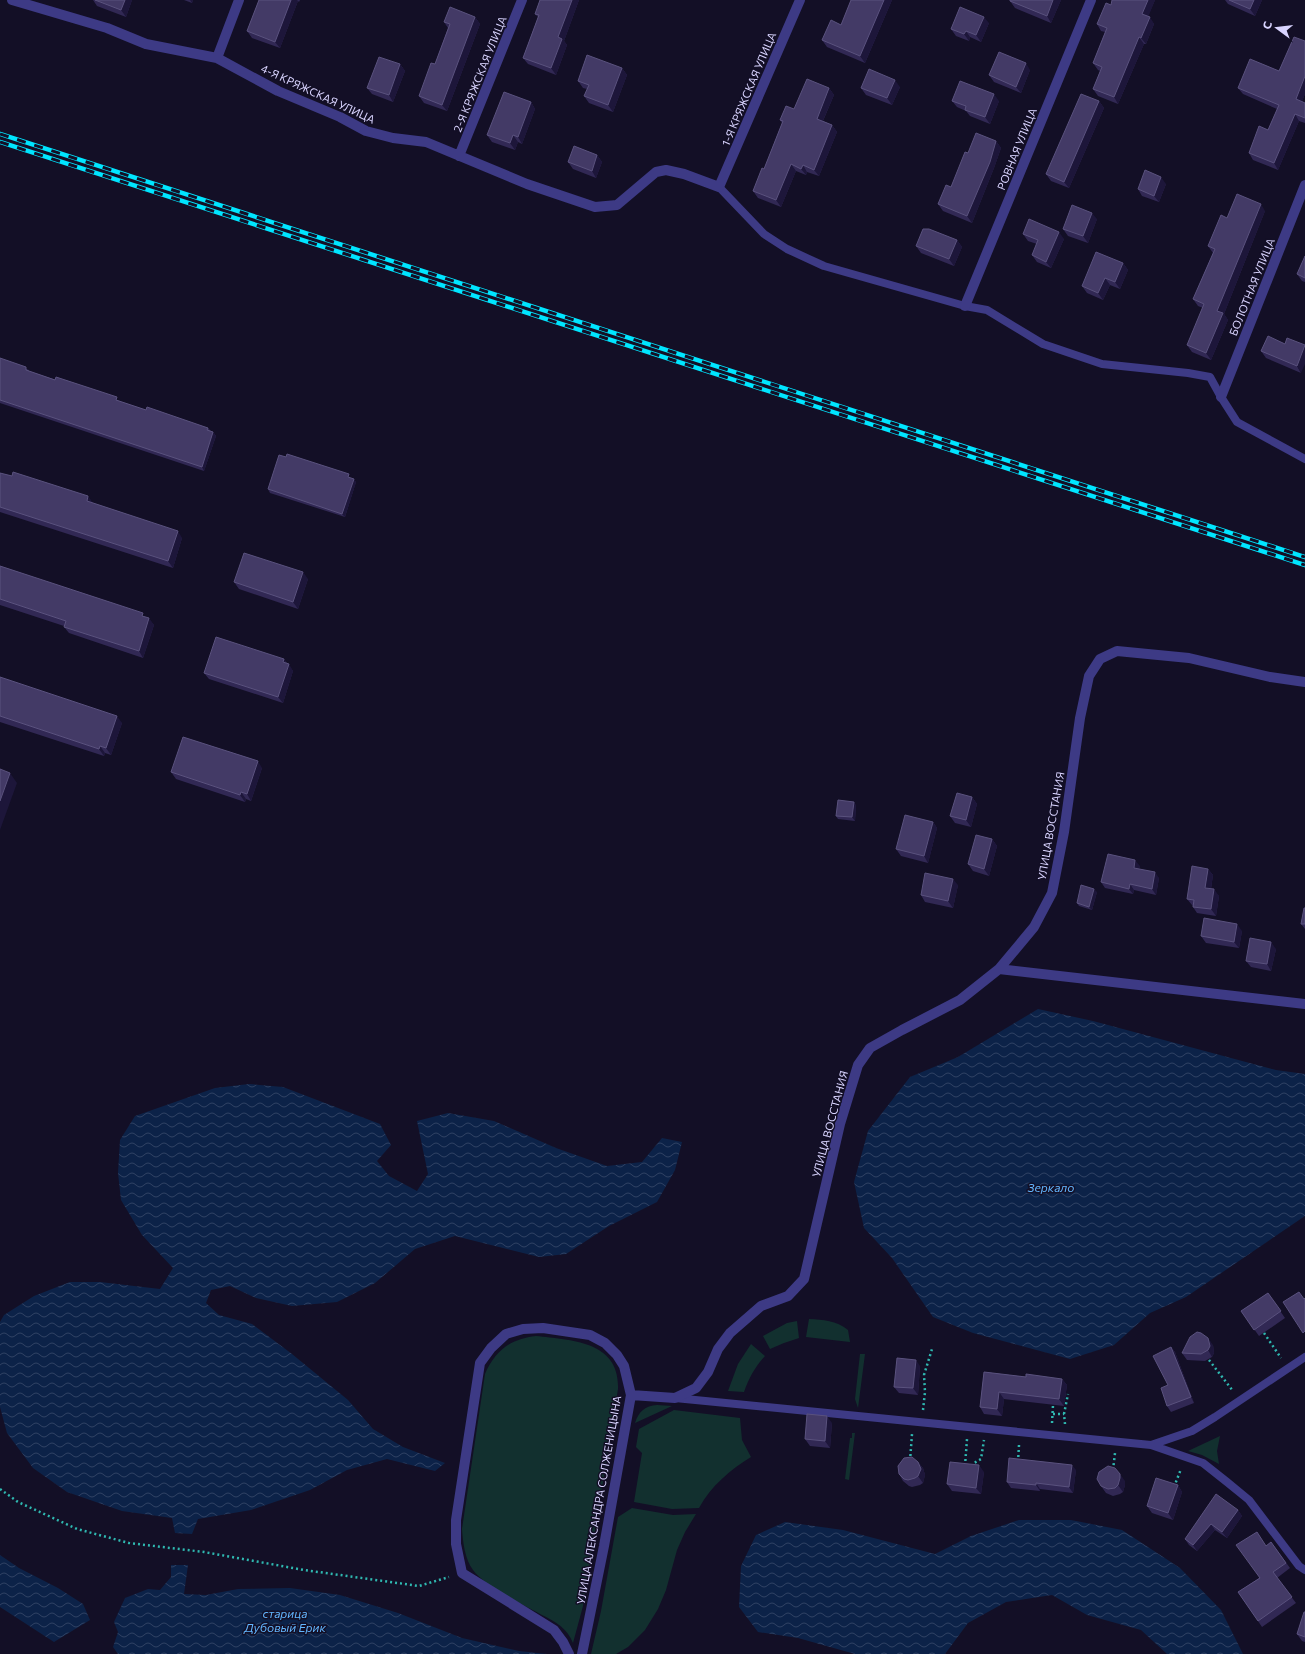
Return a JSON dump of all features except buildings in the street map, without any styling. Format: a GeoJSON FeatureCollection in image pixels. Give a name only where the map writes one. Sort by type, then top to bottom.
{"type":"FeatureCollection","features":[{"type":"Feature","properties":{"kind":"street","name":"4-Я КРЯЖСКАЯ УЛИЦА"},"geometry":{"type":"LineString","coordinates":[[12,0],[107,28],[146,44],[217,58],[278,91],[366,131],[393,138],[426,142],[527,184],[595,207],[617,205],[656,172],[666,170],[684,174],[720,186]]}},
{"type":"Feature","properties":{"kind":"street"},"geometry":{"type":"LineString","coordinates":[[217,58],[239,0]]}},
{"type":"Feature","properties":{"kind":"street","name":"2-Я КРЯЖСКАЯ УЛИЦА"},"geometry":{"type":"LineString","coordinates":[[460,156],[522,0]]}},
{"type":"Feature","properties":{"kind":"street","name":"1-Я КРЯЖСКАЯ УЛИЦА"},"geometry":{"type":"LineString","coordinates":[[720,186],[800,0]]}},
{"type":"Feature","properties":{"kind":"street","name":"РОВНАЯ УЛИЦА"},"geometry":{"type":"LineString","coordinates":[[965,306],[1091,0]]}},
{"type":"Feature","properties":{"kind":"street","name":"БОЛОТНАЯ УЛИЦА"},"geometry":{"type":"LineString","coordinates":[[1221,397],[1305,185]]}},
{"type":"Feature","properties":{"kind":"street","name":"УЛИЦА ВОССТАНИЯ"},"geometry":{"type":"LineString","coordinates":[[675,1398],[696,1388],[708,1372],[718,1348],[730,1332],[761,1306],[788,1296],[804,1279],[840,1124],[858,1065],[870,1048],[960,1000],[999,969],[1034,927],[1052,893],[1064,832],[1080,718],[1089,676],[1100,659],[1117,651],[1190,658],[1270,677],[1305,682]]}},
{"type":"Feature","properties":{"kind":"street"},"geometry":{"type":"LineString","coordinates":[[999,969],[1305,1004]]}},
{"type":"Feature","properties":{"kind":"street","name":"УЛИЦА АЛЕКСАНДРА СОЛЖЕНИЦЫНА"},"geometry":{"type":"LineString","coordinates":[[462,1573],[456,1544],[456,1520],[480,1363],[491,1348],[506,1334],[523,1329],[543,1328],[590,1335],[605,1343],[618,1355],[624,1366],[631,1395],[604,1546],[582,1654]]}},
{"type":"Feature","properties":{"kind":"street"},"geometry":{"type":"LineString","coordinates":[[631,1395],[675,1398]]}},
{"type":"Feature","properties":{"kind":"street"},"geometry":{"type":"LineString","coordinates":[[462,1573],[554,1630],[563,1642],[568,1654]]}},
{"type":"Feature","properties":{"kind":"lane"},"geometry":{"type":"LineString","coordinates":[[720,186],[764,234],[787,249],[824,266],[965,306],[987,310],[1042,344],[1102,364],[1188,373],[1210,377],[1237,422],[1305,458]]}},
{"type":"Feature","properties":{"kind":"lane"},"geometry":{"type":"LineString","coordinates":[[1151,1445],[1192,1431],[1305,1358]]}},
{"type":"Feature","properties":{"kind":"lane"},"geometry":{"type":"LineString","coordinates":[[675,1398],[1151,1445],[1187,1456],[1203,1463],[1249,1500],[1294,1560],[1305,1570]]}},
{"type":"Feature","properties":{"kind":"path"},"geometry":{"type":"LineString","coordinates":[[1264,1333],[1288,1368]]}},
{"type":"Feature","properties":{"kind":"path"},"geometry":{"type":"LineString","coordinates":[[909,1464],[917,1422],[926,1392],[924,1375],[932,1349]]}},
{"type":"Feature","properties":{"kind":"path"},"geometry":{"type":"LineString","coordinates":[[1209,1360],[1241,1400]]}},
{"type":"Feature","properties":{"kind":"path"},"geometry":{"type":"LineString","coordinates":[[1065,1437],[1064,1414],[1068,1394]]}},
{"type":"Feature","properties":{"kind":"path"},"geometry":{"type":"LineString","coordinates":[[1051,1435],[1053,1405]]}},
{"type":"Feature","properties":{"kind":"path"},"geometry":{"type":"LineString","coordinates":[[1053,1414],[1064,1414]]}},
{"type":"Feature","properties":{"kind":"path"},"geometry":{"type":"LineString","coordinates":[[965,1470],[968,1427]]}},
{"type":"Feature","properties":{"kind":"path"},"geometry":{"type":"LineString","coordinates":[[972,1471],[974,1463],[981,1459],[986,1429]]}},
{"type":"Feature","properties":{"kind":"path"},"geometry":{"type":"LineString","coordinates":[[1018,1465],[1021,1432]]}},
{"type":"Feature","properties":{"kind":"path"},"geometry":{"type":"LineString","coordinates":[[1113,1473],[1117,1442]]}},
{"type":"Feature","properties":{"kind":"path"},"geometry":{"type":"LineString","coordinates":[[1173,1489],[1187,1456]]}},
{"type":"Feature","properties":{"kind":"path"},"geometry":{"type":"LineString","coordinates":[[0,1489],[18,1502],[77,1530],[130,1544],[204,1552],[304,1570],[419,1586],[462,1573]]}},
{"type":"Feature","properties":{"kind":"green space"},"geometry":{"type":"Polygon","coordinates":[[[809,1319],[829,1321],[839,1324],[848,1330],[850,1342],[806,1337],[809,1319]]]}},
{"type":"Feature","properties":{"kind":"green space"},"geometry":{"type":"Polygon","coordinates":[[[797,1321],[799,1338],[770,1349],[763,1336],[787,1323],[797,1321]]]}},
{"type":"Feature","properties":{"kind":"green space"},"geometry":{"type":"Polygon","coordinates":[[[536,1336],[578,1342],[591,1346],[602,1352],[611,1361],[616,1373],[618,1389],[583,1606],[573,1643],[568,1633],[556,1623],[505,1595],[478,1576],[470,1566],[463,1540],[462,1529],[485,1374],[494,1359],[504,1348],[518,1340],[536,1336]]]}},
{"type":"Feature","properties":{"kind":"green space"},"geometry":{"type":"Polygon","coordinates":[[[751,1344],[765,1356],[758,1364],[744,1392],[728,1391],[738,1364],[751,1344]]]}},
{"type":"Feature","properties":{"kind":"green space"},"geometry":{"type":"Polygon","coordinates":[[[860,1354],[865,1354],[858,1408],[855,1399],[860,1354]]]}},
{"type":"Feature","properties":{"kind":"green space"},"geometry":{"type":"Polygon","coordinates":[[[657,1405],[672,1406],[635,1423],[638,1415],[643,1410],[657,1405]]]}},
{"type":"Feature","properties":{"kind":"green space"},"geometry":{"type":"Polygon","coordinates":[[[674,1410],[740,1418],[742,1440],[751,1457],[722,1479],[709,1493],[699,1508],[672,1509],[634,1502],[642,1453],[636,1447],[639,1429],[674,1410]]]}},
{"type":"Feature","properties":{"kind":"green space"},"geometry":{"type":"Polygon","coordinates":[[[852,1433],[855,1433],[849,1480],[845,1479],[850,1438],[852,1438],[852,1433]]]}},
{"type":"Feature","properties":{"kind":"green space"},"geometry":{"type":"Polygon","coordinates":[[[1220,1436],[1217,1451],[1219,1464],[1202,1455],[1188,1451],[1220,1436]]]}},
{"type":"Feature","properties":{"kind":"green space"},"geometry":{"type":"Polygon","coordinates":[[[632,1508],[673,1515],[696,1514],[685,1532],[677,1550],[666,1590],[658,1609],[645,1630],[628,1647],[616,1654],[591,1654],[601,1611],[618,1517],[632,1508]]]}},
{"type":"Feature","properties":{"kind":"water","name":"Зеркало"},"geometry":{"type":"Polygon","coordinates":[[[1038,1009],[1093,1021],[1276,1070],[1305,1074],[1305,1216],[1186,1297],[1150,1313],[1114,1345],[1070,1359],[973,1333],[933,1317],[892,1258],[864,1228],[854,1182],[868,1131],[910,1077],[958,1057],[1038,1009]]]}},
{"type":"Feature","properties":{"kind":"water"},"geometry":{"type":"Polygon","coordinates":[[[249,1084],[283,1087],[380,1124],[391,1145],[377,1161],[389,1176],[417,1191],[428,1174],[417,1121],[448,1113],[494,1121],[556,1148],[607,1166],[642,1162],[662,1138],[682,1142],[675,1170],[657,1202],[609,1226],[566,1254],[539,1257],[455,1236],[415,1249],[375,1283],[337,1302],[292,1306],[256,1298],[230,1286],[211,1290],[206,1303],[219,1315],[252,1324],[292,1354],[348,1400],[373,1429],[403,1447],[445,1463],[435,1471],[387,1459],[347,1470],[310,1490],[251,1510],[198,1519],[192,1534],[175,1533],[172,1518],[122,1511],[67,1492],[33,1468],[7,1433],[0,1407],[0,1322],[4,1315],[34,1296],[70,1282],[100,1282],[160,1289],[173,1268],[142,1235],[121,1200],[118,1173],[120,1140],[135,1116],[215,1088],[249,1084]]]}},
{"type":"Feature","properties":{"kind":"water"},"geometry":{"type":"Polygon","coordinates":[[[1019,1520],[1071,1520],[1122,1530],[1180,1568],[1221,1610],[1243,1654],[1167,1654],[1141,1630],[1087,1615],[1052,1595],[1006,1602],[968,1623],[945,1654],[855,1654],[798,1638],[758,1632],[739,1607],[741,1566],[756,1535],[785,1522],[843,1530],[935,1554],[971,1536],[1019,1520]]]}},
{"type":"Feature","properties":{"kind":"water"},"geometry":{"type":"Polygon","coordinates":[[[0,1555],[19,1568],[58,1588],[83,1604],[90,1620],[54,1642],[0,1607],[0,1555]]]}},
{"type":"Feature","properties":{"kind":"water","name":"старица Дубовый Ерик"},"geometry":{"type":"Polygon","coordinates":[[[171,1565],[188,1565],[184,1594],[206,1595],[238,1589],[290,1588],[340,1595],[398,1613],[462,1638],[519,1651],[547,1654],[118,1654],[113,1647],[118,1632],[114,1622],[125,1598],[148,1589],[160,1590],[171,1577],[171,1565]]]}},
{"type":"Feature","properties":{"kind":"railway"},"geometry":{"type":"LineString","coordinates":[[0,134],[1305,557]]}},
{"type":"Feature","properties":{"kind":"railway"},"geometry":{"type":"LineString","coordinates":[[0,142],[1305,565]]}}]}
